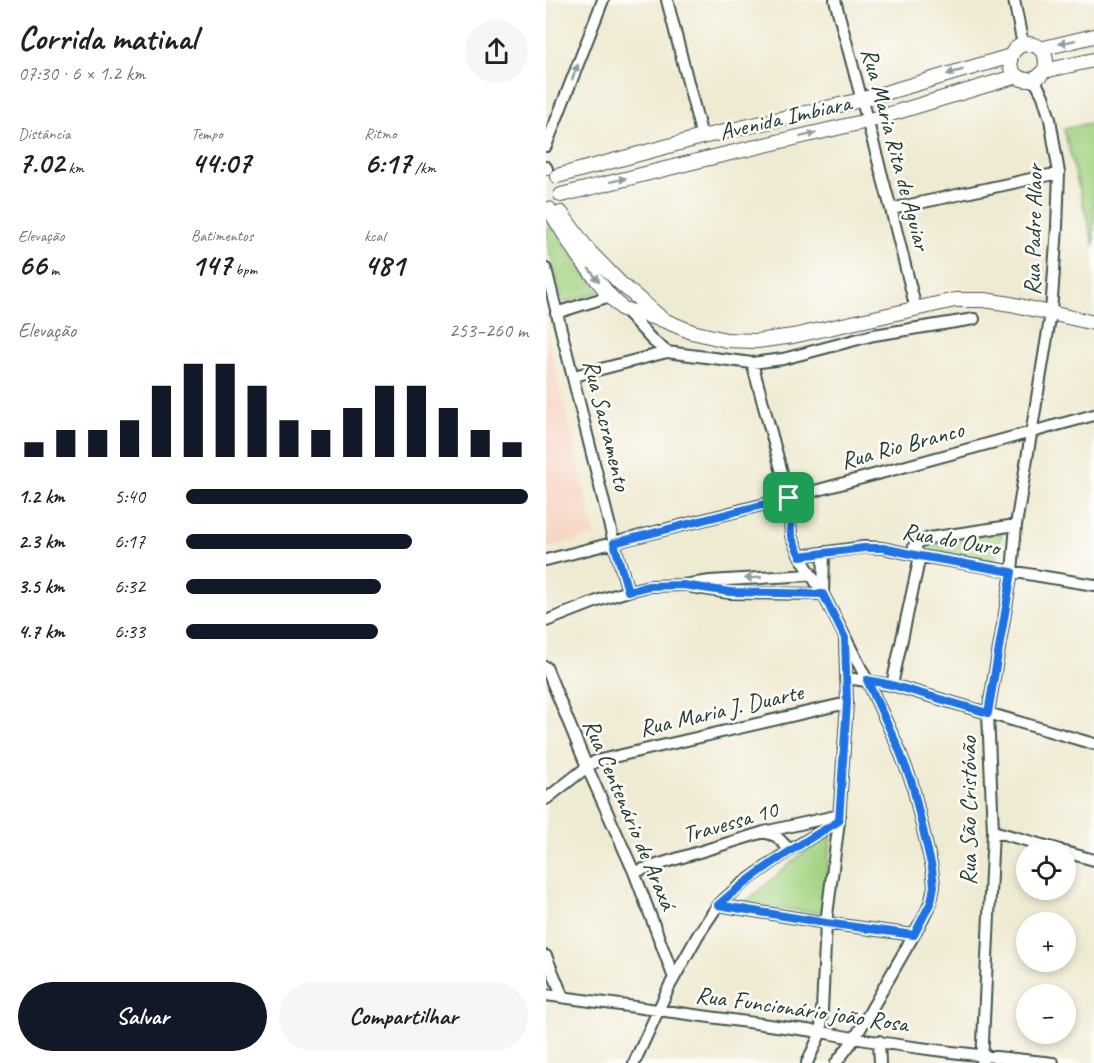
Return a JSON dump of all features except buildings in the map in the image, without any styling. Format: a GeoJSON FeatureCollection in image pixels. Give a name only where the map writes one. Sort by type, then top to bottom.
{"type":"FeatureCollection","features":[{"type":"Feature","properties":{"kind":"main road"},"geometry":{"type":"LineString","coordinates":[[1040,48],[1094,36]]}},
{"type":"Feature","properties":{"kind":"main road"},"geometry":{"type":"LineString","coordinates":[[1039,75],[1046,65],[1046,59],[1040,48],[1035,45],[1018,47],[1011,56],[1010,67],[1022,79],[1039,75],[1094,60]]}},
{"type":"Feature","properties":{"kind":"main road","name":"Avenida Imbiara"},"geometry":{"type":"LineString","coordinates":[[549,170],[861,100],[1011,56]]}},
{"type":"Feature","properties":{"kind":"main road","name":"Avenida Imbiara"},"geometry":{"type":"LineString","coordinates":[[553,205],[705,159],[867,121],[1017,76]]}},
{"type":"Feature","properties":{"kind":"main road"},"geometry":{"type":"LineString","coordinates":[[549,170],[562,185],[553,205],[610,296],[623,309],[663,320],[692,332],[726,340],[757,341],[793,336],[955,300],[984,300],[1011,304],[1094,323]]}},
{"type":"Feature","properties":{"kind":"main road"},"geometry":{"type":"LineString","coordinates":[[583,253],[663,320]]}},
{"type":"Feature","properties":{"kind":"street"},"geometry":{"type":"LineString","coordinates":[[546,146],[603,0]]}},
{"type":"Feature","properties":{"kind":"street"},"geometry":{"type":"LineString","coordinates":[[667,0],[702,137]]}},
{"type":"Feature","properties":{"kind":"street","name":"Rua Maria Rita de Aguiar"},"geometry":{"type":"LineString","coordinates":[[835,0],[916,309]]}},
{"type":"Feature","properties":{"kind":"street"},"geometry":{"type":"LineString","coordinates":[[1014,0],[1023,45]]}},
{"type":"Feature","properties":{"kind":"street","name":"Rua Padre Alaor"},"geometry":{"type":"LineString","coordinates":[[1039,75],[1050,119],[1059,173],[1051,313]]}},
{"type":"Feature","properties":{"kind":"street"},"geometry":{"type":"LineString","coordinates":[[891,209],[1059,173]]}},
{"type":"Feature","properties":{"kind":"street","name":"Rua Sacramento"},"geometry":{"type":"LineString","coordinates":[[546,269],[628,591]]}},
{"type":"Feature","properties":{"kind":"street"},"geometry":{"type":"LineString","coordinates":[[556,313],[610,296]]}},
{"type":"Feature","properties":{"kind":"street"},"geometry":{"type":"LineString","coordinates":[[623,309],[652,340],[668,351]]}},
{"type":"Feature","properties":{"kind":"street","name":"Rua São Cristóvão"},"geometry":{"type":"LineString","coordinates":[[982,1059],[993,831],[988,713],[1051,313]]}},
{"type":"Feature","properties":{"kind":"street"},"geometry":{"type":"LineString","coordinates":[[574,376],[668,351],[752,363],[783,359],[874,335],[974,319]]}},
{"type":"Feature","properties":{"kind":"street"},"geometry":{"type":"LineString","coordinates":[[752,363],[789,498],[791,536],[867,680],[898,747],[912,783],[932,868],[934,886],[931,902],[855,1038],[836,1063]]}},
{"type":"Feature","properties":{"kind":"street","name":"Rua Rio Branco"},"geometry":{"type":"LineString","coordinates":[[546,560],[789,498],[1094,415]]}},
{"type":"Feature","properties":{"kind":"street"},"geometry":{"type":"LineString","coordinates":[[892,685],[920,556],[914,546],[929,538],[1016,525]]}},
{"type":"Feature","properties":{"kind":"street","name":"Rua do Ouro"},"geometry":{"type":"LineString","coordinates":[[800,556],[864,548],[883,548],[1094,585]]}},
{"type":"Feature","properties":{"kind":"street"},"geometry":{"type":"LineString","coordinates":[[823,594],[824,552]]}},
{"type":"Feature","properties":{"kind":"street"},"geometry":{"type":"LineString","coordinates":[[546,621],[600,600],[649,586],[811,575]]}},
{"type":"Feature","properties":{"kind":"street"},"geometry":{"type":"LineString","coordinates":[[683,585],[730,592],[823,594]]}},
{"type":"Feature","properties":{"kind":"street"},"geometry":{"type":"LineString","coordinates":[[807,1063],[821,1032],[826,923],[839,818],[847,703],[845,638]]}},
{"type":"Feature","properties":{"kind":"street","name":"Rua Centenário de Araxá"},"geometry":{"type":"LineString","coordinates":[[546,668],[634,873],[674,978]]}},
{"type":"Feature","properties":{"kind":"street"},"geometry":{"type":"LineString","coordinates":[[847,678],[892,685],[1094,744]]}},
{"type":"Feature","properties":{"kind":"street","name":"Rua Maria J. Duarte"},"geometry":{"type":"LineString","coordinates":[[546,799],[596,761],[847,703]]}},
{"type":"Feature","properties":{"kind":"street"},"geometry":{"type":"LineString","coordinates":[[634,1063],[674,978],[718,905],[738,887],[839,818]]}},
{"type":"Feature","properties":{"kind":"street","name":"Travessa 10"},"geometry":{"type":"LineString","coordinates":[[634,873],[764,831],[839,818]]}},
{"type":"Feature","properties":{"kind":"street"},"geometry":{"type":"LineString","coordinates":[[764,831],[776,836],[790,850]]}},
{"type":"Feature","properties":{"kind":"street"},"geometry":{"type":"LineString","coordinates":[[993,831],[1025,840]]}},
{"type":"Feature","properties":{"kind":"street"},"geometry":{"type":"LineString","coordinates":[[1076,855],[1094,860]]}},
{"type":"Feature","properties":{"kind":"street"},"geometry":{"type":"LineString","coordinates":[[718,905],[914,935]]}},
{"type":"Feature","properties":{"kind":"street"},"geometry":{"type":"LineString","coordinates":[[546,956],[563,997]]}},
{"type":"Feature","properties":{"kind":"street","name":"Rua Funcionário joão Rosa"},"geometry":{"type":"LineString","coordinates":[[546,995],[821,1032],[982,1059],[1053,1063]]}},
{"type":"Feature","properties":{"kind":"street"},"geometry":{"type":"LineString","coordinates":[[879,1041],[880,1063]]}},
{"type":"Feature","properties":{"kind":"shaded area"},"geometry":{"type":"Polygon","coordinates":[[[546,328],[595,535],[546,548],[546,328]]]}},
{"type":"Feature","properties":{"kind":"green space"},"geometry":{"type":"Polygon","coordinates":[[[1094,122],[1094,246],[1064,129],[1094,122]]]}},
{"type":"Feature","properties":{"kind":"green space"},"geometry":{"type":"Polygon","coordinates":[[[548,222],[599,292],[563,303],[547,243],[548,222]]]}},
{"type":"Feature","properties":{"kind":"green space"},"geometry":{"type":"Polygon","coordinates":[[[1002,532],[994,563],[928,552],[926,548],[934,544],[1002,532]]]}},
{"type":"Feature","properties":{"kind":"green space"},"geometry":{"type":"Polygon","coordinates":[[[832,831],[822,913],[742,905],[798,857],[832,831]]]}},
{"type":"Feature","properties":{"kind":"route"},"geometry":{"type":"LineString","coordinates":[[789,498],[791,536],[800,556],[864,548],[883,548],[1012,572],[988,713],[867,680],[912,783],[932,868],[934,886],[931,902],[914,935],[718,905],[738,887],[790,850],[839,821],[847,703],[845,638],[823,594],[750,594],[683,585],[649,586],[628,591],[614,543],[789,498]]}}]}
